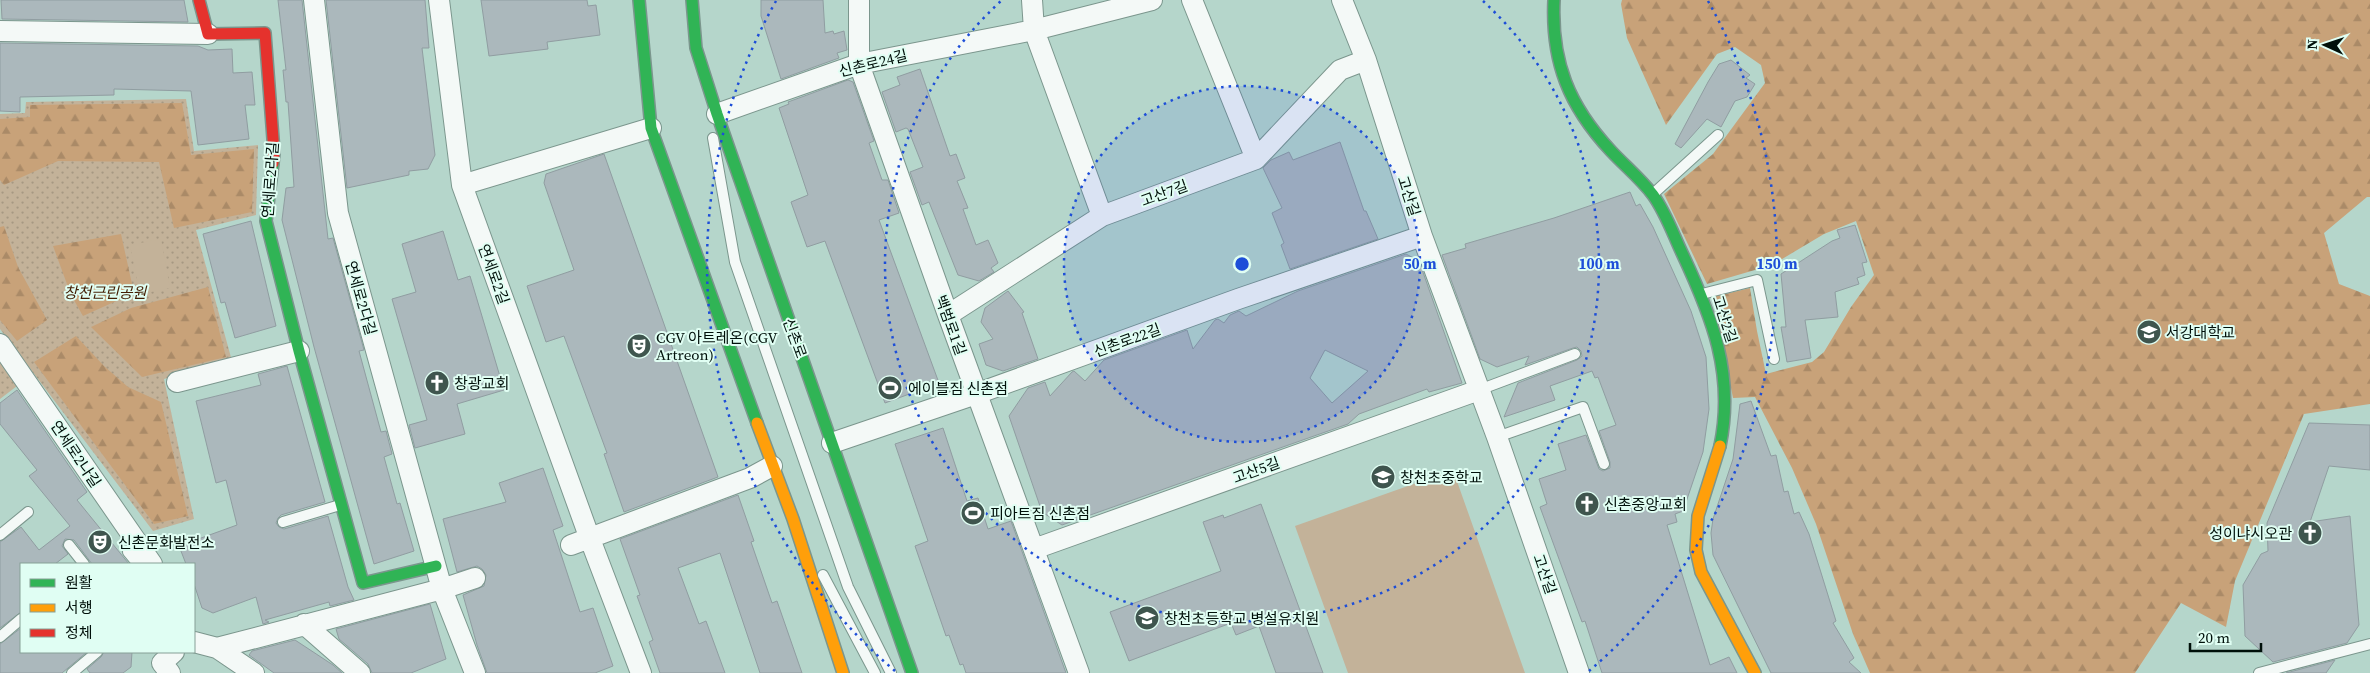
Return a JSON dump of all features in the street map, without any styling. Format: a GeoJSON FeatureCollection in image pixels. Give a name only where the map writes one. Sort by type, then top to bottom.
{"type":"FeatureCollection","features":[{"type":"Feature","properties":{"kind":"street"},"geometry":{"type":"LineString","coordinates":[[200,0],[208,34]]}},
{"type":"Feature","properties":{"kind":"street","name":"연세로2다길"},"geometry":{"type":"LineString","coordinates":[[314,0],[338,214],[442,589],[475,673]]}},
{"type":"Feature","properties":{"kind":"street","name":"연세로2길"},"geometry":{"type":"LineString","coordinates":[[438,0],[462,185],[590,539],[641,673]]}},
{"type":"Feature","properties":{"kind":"street"},"geometry":{"type":"LineString","coordinates":[[639,0],[651,128],[772,466],[793,519],[843,673]]}},
{"type":"Feature","properties":{"kind":"street","name":"신촌로"},"geometry":{"type":"LineString","coordinates":[[692,0],[696,48],[717,114],[912,673]]}},
{"type":"Feature","properties":{"kind":"street","name":"백범로1길"},"geometry":{"type":"LineString","coordinates":[[859,0],[859,64],[976,394],[1079,673]]}},
{"type":"Feature","properties":{"kind":"street"},"geometry":{"type":"LineString","coordinates":[[1032,0],[1034,30],[1102,216]]}},
{"type":"Feature","properties":{"kind":"street"},"geometry":{"type":"LineString","coordinates":[[1192,0],[1256,159]]}},
{"type":"Feature","properties":{"kind":"street","name":"고산길"},"geometry":{"type":"LineString","coordinates":[[1342,0],[1366,60],[1422,236],[1497,437],[1579,673]]}},
{"type":"Feature","properties":{"kind":"street","name":"고산2길"},"geometry":{"type":"LineString","coordinates":[[1554,0],[1557,62],[1568,92],[1602,142],[1652,195],[1701,294],[1716,331],[1721,357],[1724,408],[1722,437],[1696,517],[1694,535],[1696,554],[1702,572],[1755,673]]}},
{"type":"Feature","properties":{"kind":"street","name":"신촌로24길"},"geometry":{"type":"LineString","coordinates":[[717,114],[859,64],[1034,30],[1142,1]]}},
{"type":"Feature","properties":{"kind":"street","name":"연세로2라길"},"geometry":{"type":"LineString","coordinates":[[0,31],[265,33],[274,152],[266,221],[299,351],[363,584],[436,566]]}},
{"type":"Feature","properties":{"kind":"street","name":"고산7길"},"geometry":{"type":"LineString","coordinates":[[948,315],[1102,216],[1256,159],[1340,70],[1366,60]]}},
{"type":"Feature","properties":{"kind":"street"},"geometry":{"type":"LineString","coordinates":[[462,185],[651,128]]}},
{"type":"Feature","properties":{"kind":"street","name":"신촌로22길"},"geometry":{"type":"LineString","coordinates":[[832,443],[1422,236]]}},
{"type":"Feature","properties":{"kind":"street","name":"연세로2나길"},"geometry":{"type":"LineString","coordinates":[[0,344],[151,563]]}},
{"type":"Feature","properties":{"kind":"street"},"geometry":{"type":"LineString","coordinates":[[177,382],[299,351]]}},
{"type":"Feature","properties":{"kind":"street","name":"고산5길"},"geometry":{"type":"LineString","coordinates":[[1034,549],[1479,390]]}},
{"type":"Feature","properties":{"kind":"street"},"geometry":{"type":"LineString","coordinates":[[571,545],[750,478],[772,466]]}},
{"type":"Feature","properties":{"kind":"street"},"geometry":{"type":"LineString","coordinates":[[217,648],[442,589],[475,578]]}},
{"type":"Feature","properties":{"kind":"street"},"geometry":{"type":"LineString","coordinates":[[304,624],[360,673]]}},
{"type":"Feature","properties":{"kind":"street"},"geometry":{"type":"LineString","coordinates":[[195,642],[217,648],[254,673]]}},
{"type":"Feature","properties":{"kind":"lane"},"geometry":{"type":"LineString","coordinates":[[696,48],[735,262],[848,587],[891,673]]}},
{"type":"Feature","properties":{"kind":"lane"},"geometry":{"type":"LineString","coordinates":[[1652,195],[1718,135]]}},
{"type":"Feature","properties":{"kind":"lane"},"geometry":{"type":"LineString","coordinates":[[1701,294],[1757,280],[1774,359]]}},
{"type":"Feature","properties":{"kind":"lane"},"geometry":{"type":"LineString","coordinates":[[1479,390],[1575,354]]}},
{"type":"Feature","properties":{"kind":"lane"},"geometry":{"type":"LineString","coordinates":[[1497,437],[1583,407],[1604,464]]}},
{"type":"Feature","properties":{"kind":"lane"},"geometry":{"type":"LineString","coordinates":[[283,522],[341,505]]}},
{"type":"Feature","properties":{"kind":"lane"},"geometry":{"type":"LineString","coordinates":[[0,535],[28,512]]}},
{"type":"Feature","properties":{"kind":"lane"},"geometry":{"type":"LineString","coordinates":[[793,519],[875,673]]}},
{"type":"Feature","properties":{"kind":"lane"},"geometry":{"type":"LineString","coordinates":[[68,545],[83,563]]}},
{"type":"Feature","properties":{"kind":"lane"},"geometry":{"type":"LineString","coordinates":[[128,552],[137,563]]}},
{"type":"Feature","properties":{"kind":"lane"},"geometry":{"type":"LineString","coordinates":[[0,637],[20,620]]}},
{"type":"Feature","properties":{"kind":"lane"},"geometry":{"type":"LineString","coordinates":[[2259,673],[2370,644]]}},
{"type":"Feature","properties":{"kind":"lane"},"geometry":{"type":"LineString","coordinates":[[72,673],[96,653]]}},
{"type":"Feature","properties":{"kind":"green space","name":"서강대학교"},"geometry":{"type":"Polygon","coordinates":[[[1622,0],[2370,0],[2370,197],[2367,197],[2324,233],[2339,284],[2370,296],[2370,404],[2304,414],[2235,581],[2226,627],[2181,603],[2135,673],[1870,673],[1853,634],[1816,524],[1792,468],[1755,397],[1733,398],[1713,297],[1750,288],[1766,374],[1812,362],[1824,352],[1851,307],[1874,275],[1856,221],[1824,234],[1772,265],[1707,284],[1664,194],[1713,154],[1765,83],[1761,65],[1735,47],[1717,54],[1666,125],[1627,38],[1621,4],[1622,0]]]}},
{"type":"Feature","properties":{"kind":"green space","name":"창천근린공원"},"geometry":{"type":"Polygon","coordinates":[[[186,99],[194,151],[258,145],[256,215],[196,230],[232,361],[164,379],[194,519],[153,531],[0,329],[0,114],[25,113],[26,102],[186,99]]]}},
{"type":"Feature","properties":{"kind":"green space"},"geometry":{"type":"Polygon","coordinates":[[[182,103],[191,155],[254,149],[252,212],[174,228],[159,162],[58,161],[4,185],[0,180],[0,119],[30,117],[30,105],[182,103]]]}},
{"type":"Feature","properties":{"kind":"green space"},"geometry":{"type":"Polygon","coordinates":[[[4,226],[18,267],[47,320],[17,341],[0,320],[0,227],[4,226]]]}},
{"type":"Feature","properties":{"kind":"green space"},"geometry":{"type":"Polygon","coordinates":[[[121,234],[134,293],[83,316],[71,295],[53,246],[121,234]]]}},
{"type":"Feature","properties":{"kind":"green space"},"geometry":{"type":"Polygon","coordinates":[[[161,239],[170,288],[140,294],[130,245],[161,239]]]}},
{"type":"Feature","properties":{"kind":"green space"},"geometry":{"type":"Polygon","coordinates":[[[208,287],[226,357],[142,377],[91,327],[131,308],[208,287]]]}},
{"type":"Feature","properties":{"kind":"green space"},"geometry":{"type":"Polygon","coordinates":[[[76,336],[104,366],[128,387],[161,402],[188,516],[154,524],[34,362],[76,336]]]}},
{"type":"Feature","properties":{"kind":"green space"},"geometry":{"type":"Polygon","coordinates":[[[0,361],[17,386],[0,399],[0,361]]]}},
{"type":"Feature","properties":{"kind":"green space"},"geometry":{"type":"Polygon","coordinates":[[[1453,470],[1525,673],[1348,673],[1295,526],[1453,470]]]}},
{"type":"Feature","properties":{"kind":"building"},"geometry":{"type":"Polygon","coordinates":[[[1,0],[184,0],[188,22],[2,19],[1,0]]]}},
{"type":"Feature","properties":{"kind":"building"},"geometry":{"type":"Polygon","coordinates":[[[278,0],[302,0],[328,239],[333,238],[364,350],[359,351],[381,432],[386,431],[392,454],[384,457],[397,504],[400,503],[414,551],[374,564],[314,347],[282,220],[286,188],[294,187],[288,102],[286,102],[283,70],[286,70],[278,0]]]}},
{"type":"Feature","properties":{"kind":"building"},"geometry":{"type":"Polygon","coordinates":[[[326,0],[425,0],[429,48],[422,48],[435,155],[428,169],[409,171],[409,175],[347,188],[326,0]]]}},
{"type":"Feature","properties":{"kind":"building"},"geometry":{"type":"Polygon","coordinates":[[[481,0],[587,0],[588,6],[596,5],[600,35],[547,42],[548,49],[489,56],[481,0]]]}},
{"type":"Feature","properties":{"kind":"building"},"geometry":{"type":"Polygon","coordinates":[[[761,0],[823,0],[825,33],[833,31],[834,34],[844,31],[847,50],[837,53],[839,58],[781,79],[761,16],[761,0]]]}},
{"type":"Feature","properties":{"kind":"building"},"geometry":{"type":"Polygon","coordinates":[[[0,43],[198,46],[208,50],[232,49],[233,73],[252,72],[255,105],[245,105],[249,139],[198,145],[191,91],[114,89],[114,95],[20,97],[20,112],[0,111],[0,43]]]}},
{"type":"Feature","properties":{"kind":"building"},"geometry":{"type":"Polygon","coordinates":[[[1731,60],[1750,75],[1746,78],[1755,84],[1747,97],[1735,101],[1721,127],[1707,119],[1681,148],[1675,144],[1708,82],[1719,64],[1731,60]]]}},
{"type":"Feature","properties":{"kind":"building"},"geometry":{"type":"Polygon","coordinates":[[[920,69],[950,156],[956,154],[965,178],[957,181],[968,208],[963,209],[976,245],[988,240],[998,263],[991,268],[994,272],[979,281],[958,275],[929,202],[922,205],[910,172],[923,167],[908,129],[896,132],[882,92],[900,85],[897,77],[920,69]]]}},
{"type":"Feature","properties":{"kind":"building"},"geometry":{"type":"Polygon","coordinates":[[[848,80],[853,82],[874,141],[869,143],[882,180],[888,180],[899,213],[879,220],[939,383],[885,403],[825,241],[807,247],[791,202],[808,195],[779,108],[789,104],[788,102],[848,80]]]}},
{"type":"Feature","properties":{"kind":"building"},"geometry":{"type":"Polygon","coordinates":[[[1340,142],[1364,211],[1366,211],[1378,239],[1290,269],[1281,245],[1284,243],[1272,213],[1282,208],[1263,168],[1271,160],[1289,152],[1293,160],[1340,142]]]}},
{"type":"Feature","properties":{"kind":"building"},"geometry":{"type":"Polygon","coordinates":[[[604,154],[718,477],[624,512],[604,454],[607,453],[564,336],[546,342],[527,286],[574,270],[544,183],[546,174],[604,154]]]}},
{"type":"Feature","properties":{"kind":"building"},"geometry":{"type":"Polygon","coordinates":[[[1630,192],[1636,206],[1640,204],[1653,227],[1691,311],[1706,357],[1709,409],[1703,452],[1683,511],[1675,514],[1677,522],[1667,525],[1710,665],[1729,657],[1737,673],[1602,673],[1585,621],[1582,622],[1540,507],[1547,504],[1539,479],[1566,470],[1558,444],[1586,435],[1599,469],[1603,471],[1610,468],[1610,462],[1599,431],[1616,425],[1598,377],[1595,378],[1592,371],[1550,386],[1555,400],[1504,417],[1518,383],[1577,360],[1582,356],[1581,351],[1577,347],[1573,348],[1525,365],[1529,356],[1497,367],[1480,359],[1442,255],[1466,248],[1465,244],[1554,218],[1630,192]]]}},
{"type":"Feature","properties":{"kind":"building"},"geometry":{"type":"Polygon","coordinates":[[[251,221],[276,326],[235,338],[225,302],[221,303],[203,234],[251,221]]]}},
{"type":"Feature","properties":{"kind":"building"},"geometry":{"type":"Polygon","coordinates":[[[1855,225],[1867,262],[1862,263],[1865,275],[1857,278],[1859,284],[1835,292],[1838,317],[1805,320],[1811,358],[1787,362],[1781,327],[1786,327],[1781,274],[1832,241],[1840,238],[1837,230],[1855,225]]]}},
{"type":"Feature","properties":{"kind":"building"},"geometry":{"type":"Polygon","coordinates":[[[443,231],[458,280],[470,276],[504,390],[457,404],[465,434],[415,448],[409,425],[427,420],[392,299],[416,292],[402,244],[443,231]]]}},
{"type":"Feature","properties":{"kind":"building"},"geometry":{"type":"Polygon","coordinates":[[[1406,254],[1419,261],[1462,383],[1429,392],[1427,389],[1359,414],[1348,424],[1062,525],[1042,512],[1009,416],[1028,388],[1045,382],[1050,396],[1074,371],[1085,381],[1104,360],[1187,330],[1193,349],[1215,320],[1218,319],[1224,323],[1230,315],[1239,311],[1246,316],[1298,291],[1406,254]],[[1325,350],[1310,378],[1332,403],[1368,371],[1325,350]]]}},
{"type":"Feature","properties":{"kind":"building"},"geometry":{"type":"Polygon","coordinates":[[[1008,291],[1024,312],[1022,313],[1038,359],[1003,371],[986,365],[979,344],[993,339],[981,322],[985,308],[1008,291]]]}},
{"type":"Feature","properties":{"kind":"building"},"geometry":{"type":"Polygon","coordinates":[[[287,366],[325,502],[281,515],[276,523],[284,529],[328,516],[348,587],[354,600],[330,606],[329,602],[265,620],[269,622],[263,624],[256,597],[213,613],[202,608],[195,587],[195,563],[186,563],[179,546],[237,525],[226,480],[216,483],[196,401],[261,385],[258,374],[287,366]]]}},
{"type":"Feature","properties":{"kind":"building"},"geometry":{"type":"Polygon","coordinates":[[[17,390],[87,492],[77,500],[128,563],[91,563],[74,540],[65,539],[62,546],[68,554],[56,563],[20,563],[20,613],[0,628],[0,542],[21,527],[39,550],[70,526],[29,476],[37,470],[0,424],[0,403],[17,390]]]}},
{"type":"Feature","properties":{"kind":"building"},"geometry":{"type":"Polygon","coordinates":[[[1751,401],[1771,456],[1776,455],[1784,492],[1788,491],[1794,514],[1799,512],[1809,534],[1836,621],[1833,623],[1854,658],[1849,662],[1861,673],[1771,673],[1713,555],[1711,533],[1713,519],[1733,459],[1740,404],[1751,401]]]}},
{"type":"Feature","properties":{"kind":"building","name":"성이냐시오관"},"geometry":{"type":"Polygon","coordinates":[[[2309,423],[2370,425],[2370,470],[2329,466],[2310,522],[2350,516],[2359,625],[2347,643],[2273,662],[2245,636],[2243,585],[2261,554],[2268,551],[2267,523],[2309,423]]]}},
{"type":"Feature","properties":{"kind":"building"},"geometry":{"type":"Polygon","coordinates":[[[943,428],[967,501],[978,498],[988,529],[1011,521],[1066,673],[966,673],[963,664],[960,665],[949,635],[946,636],[915,546],[928,541],[895,444],[943,428]]]}},
{"type":"Feature","properties":{"kind":"building"},"geometry":{"type":"Polygon","coordinates":[[[543,468],[563,526],[553,530],[580,612],[593,608],[613,666],[595,673],[487,673],[463,595],[484,586],[486,575],[477,566],[457,572],[443,519],[506,502],[499,483],[543,468]]]}},
{"type":"Feature","properties":{"kind":"building"},"geometry":{"type":"Polygon","coordinates":[[[738,495],[754,541],[751,542],[772,603],[777,601],[802,673],[760,673],[720,553],[678,568],[699,624],[706,621],[725,673],[660,673],[649,642],[653,640],[637,596],[640,595],[620,539],[738,495]]]}},
{"type":"Feature","properties":{"kind":"building"},"geometry":{"type":"Polygon","coordinates":[[[1261,504],[1323,673],[1276,673],[1259,626],[1236,635],[1231,623],[1129,661],[1110,612],[1221,571],[1203,522],[1223,515],[1224,518],[1261,504]]]}},
{"type":"Feature","properties":{"kind":"building"},"geometry":{"type":"Polygon","coordinates":[[[430,604],[446,659],[411,673],[372,673],[368,664],[339,639],[336,629],[430,604]]]}},
{"type":"Feature","properties":{"kind":"building"},"geometry":{"type":"Polygon","coordinates":[[[20,629],[20,653],[86,653],[62,673],[0,673],[0,644],[20,629]]]}},
{"type":"Feature","properties":{"kind":"building"},"geometry":{"type":"Polygon","coordinates":[[[295,640],[342,673],[274,673],[249,655],[252,651],[295,640]]]}},
{"type":"Feature","properties":{"kind":"building"},"geometry":{"type":"Polygon","coordinates":[[[103,653],[132,653],[131,667],[123,673],[90,673],[87,669],[103,653]]]}},
{"type":"Feature","properties":{"kind":"building"},"geometry":{"type":"Polygon","coordinates":[[[2335,660],[2326,673],[2286,673],[2335,660]]]}},
{"type":"Feature","properties":{"kind":"traffic: fast"},"geometry":{"type":"LineString","coordinates":[[639,0],[651,128],[757,423]]}},
{"type":"Feature","properties":{"kind":"traffic: fast"},"geometry":{"type":"LineString","coordinates":[[692,0],[696,48],[717,114],[912,673]]}},
{"type":"Feature","properties":{"kind":"traffic: fast"},"geometry":{"type":"LineString","coordinates":[[1554,0],[1556,43],[1560,63],[1574,100],[1596,134],[1643,183],[1658,202],[1703,300],[1718,346],[1725,394],[1720,446]]}},
{"type":"Feature","properties":{"kind":"traffic: fast"},"geometry":{"type":"LineString","coordinates":[[273,163],[266,221],[299,351],[363,583],[436,566]]}},
{"type":"Feature","properties":{"kind":"traffic: slow"},"geometry":{"type":"LineString","coordinates":[[757,423],[793,519],[843,673]]}},
{"type":"Feature","properties":{"kind":"traffic: slow"},"geometry":{"type":"LineString","coordinates":[[1720,446],[1698,516],[1696,550],[1701,572],[1755,673]]}},
{"type":"Feature","properties":{"kind":"traffic: jam"},"geometry":{"type":"LineString","coordinates":[[199,0],[208,34],[265,33],[274,152],[273,163]]}},
{"type":"Feature","properties":{"kind":"place","name":"서강대학교"},"geometry":{"type":"Point","coordinates":[2149,332]}},
{"type":"Feature","properties":{"kind":"place","name":"CGV 아트레온(CGV Artreon)"},"geometry":{"type":"Point","coordinates":[639,346]}},
{"type":"Feature","properties":{"kind":"place","name":"창광교회"},"geometry":{"type":"Point","coordinates":[437,383]}},
{"type":"Feature","properties":{"kind":"place","name":"에이블짐 신촌점"},"geometry":{"type":"Point","coordinates":[890,388]}},
{"type":"Feature","properties":{"kind":"place","name":"창천초중학교"},"geometry":{"type":"Point","coordinates":[1383,477]}},
{"type":"Feature","properties":{"kind":"place","name":"신촌중앙교회"},"geometry":{"type":"Point","coordinates":[1587,504]}},
{"type":"Feature","properties":{"kind":"place","name":"피아트짐 신촌점"},"geometry":{"type":"Point","coordinates":[973,513]}},
{"type":"Feature","properties":{"kind":"place","name":"성이냐시오관"},"geometry":{"type":"Point","coordinates":[2310,533]}},
{"type":"Feature","properties":{"kind":"place","name":"신촌문화발전소"},"geometry":{"type":"Point","coordinates":[100,542]}},
{"type":"Feature","properties":{"kind":"place","name":"창천초등학교 병설유치원"},"geometry":{"type":"Point","coordinates":[1147,618]}}]}
